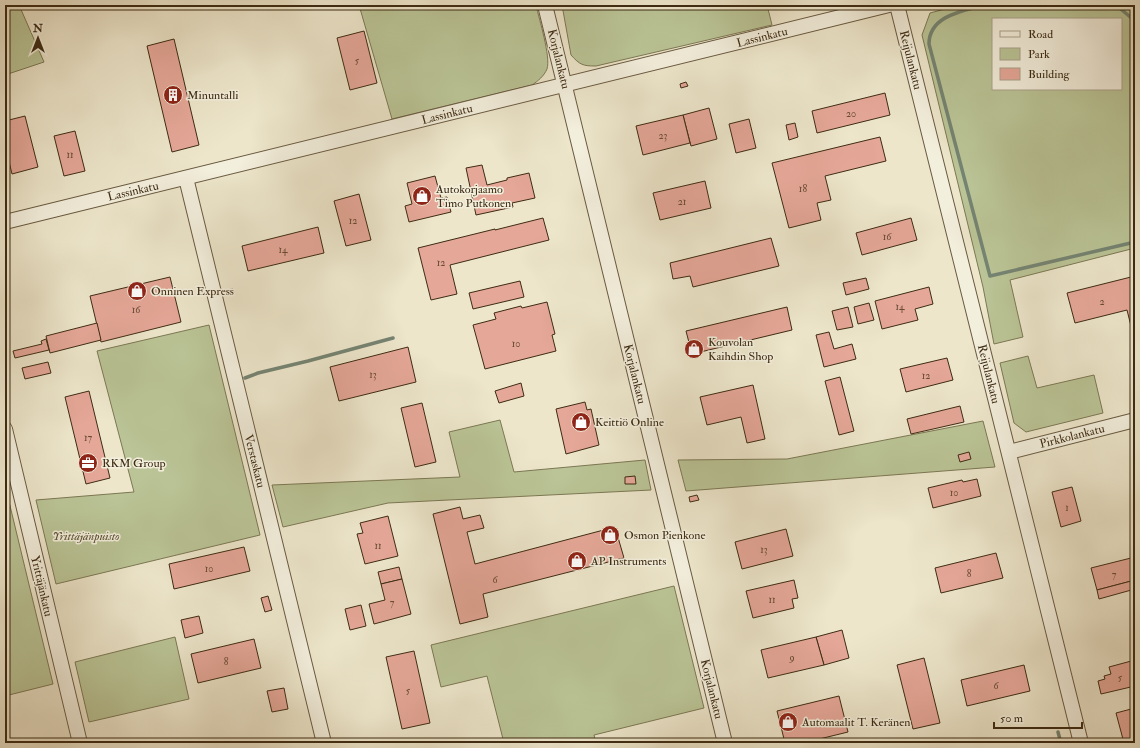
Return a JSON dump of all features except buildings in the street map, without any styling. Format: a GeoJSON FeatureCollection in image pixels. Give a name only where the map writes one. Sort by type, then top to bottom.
{"type":"FeatureCollection","features":[{"type":"Feature","properties":{"kind":"street","name":"Korjalankatu"},"geometry":{"type":"LineString","coordinates":[[545,5],[725,743]]}},
{"type":"Feature","properties":{"kind":"street","name":"Lassinkatu"},"geometry":{"type":"LineString","coordinates":[[5,222],[889,5]]}},
{"type":"Feature","properties":{"kind":"street","name":"Reijulankatu"},"geometry":{"type":"LineString","coordinates":[[897,5],[1081,743]]}},
{"type":"Feature","properties":{"kind":"street","name":"Verstaskatu"},"geometry":{"type":"LineString","coordinates":[[186,178],[324,743]]}},
{"type":"Feature","properties":{"kind":"street","name":"Pirkkolankatu"},"geometry":{"type":"LineString","coordinates":[[1009,452],[1135,420]]}},
{"type":"Feature","properties":{"kind":"street","name":"Yrittäjänkatu"},"geometry":{"type":"LineString","coordinates":[[5,429],[80,743]]}},
{"type":"Feature","properties":{"kind":"green space"},"geometry":{"type":"Polygon","coordinates":[[[5,5],[19,5],[44,62],[5,75],[5,5]]]}},
{"type":"Feature","properties":{"kind":"green space"},"geometry":{"type":"Polygon","coordinates":[[[359,5],[536,5],[546,47],[548,63],[547,69],[541,78],[532,85],[392,119],[359,5]]]}},
{"type":"Feature","properties":{"kind":"green space"},"geometry":{"type":"Polygon","coordinates":[[[562,5],[767,5],[772,25],[596,66],[588,66],[579,63],[571,55],[562,5]]]}},
{"type":"Feature","properties":{"kind":"green space"},"geometry":{"type":"Polygon","coordinates":[[[960,5],[1125,5],[1135,13],[1135,248],[1010,280],[1023,337],[994,344],[983,287],[922,35],[930,13],[960,5]]]}},
{"type":"Feature","properties":{"kind":"green space","name":"Yrittäjänpuisto"},"geometry":{"type":"Polygon","coordinates":[[[209,325],[260,535],[56,584],[36,500],[134,492],[97,351],[209,325]]]}},
{"type":"Feature","properties":{"kind":"green space"},"geometry":{"type":"Polygon","coordinates":[[[1028,356],[1037,388],[1094,375],[1103,413],[1026,432],[1014,423],[1000,363],[1028,356]]]}},
{"type":"Feature","properties":{"kind":"green space"},"geometry":{"type":"Polygon","coordinates":[[[500,420],[514,472],[645,460],[651,490],[388,503],[283,527],[272,485],[460,477],[449,432],[500,420]]]}},
{"type":"Feature","properties":{"kind":"green space"},"geometry":{"type":"Polygon","coordinates":[[[983,421],[995,467],[686,491],[678,460],[787,459],[983,421]]]}},
{"type":"Feature","properties":{"kind":"green space"},"geometry":{"type":"Polygon","coordinates":[[[5,485],[53,684],[5,696],[5,485]]]}},
{"type":"Feature","properties":{"kind":"green space"},"geometry":{"type":"Polygon","coordinates":[[[674,586],[704,708],[594,735],[596,743],[504,743],[487,676],[441,687],[431,645],[674,586]]]}},
{"type":"Feature","properties":{"kind":"green space"},"geometry":{"type":"Polygon","coordinates":[[[175,637],[189,699],[89,722],[75,662],[175,637]]]}},
{"type":"Feature","properties":{"kind":"waterway"},"geometry":{"type":"LineString","coordinates":[[984,5],[948,16],[934,27],[930,35],[929,44],[990,276],[1135,242]]}},
{"type":"Feature","properties":{"kind":"waterway"},"geometry":{"type":"LineString","coordinates":[[1116,5],[1135,21]]}},
{"type":"Feature","properties":{"kind":"waterway"},"geometry":{"type":"LineString","coordinates":[[245,378],[258,373],[393,338]]}},
{"type":"Feature","properties":{"kind":"waterway"},"geometry":{"type":"LineString","coordinates":[[1058,732],[1061,743]]}},
{"type":"Feature","properties":{"kind":"place","name":"Minuntalli"},"geometry":{"type":"Point","coordinates":[173,95]}},
{"type":"Feature","properties":{"kind":"place","name":"Autokorjaamo Timo Putkonen"},"geometry":{"type":"Point","coordinates":[422,196]}},
{"type":"Feature","properties":{"kind":"place","name":"Onninen Express"},"geometry":{"type":"Point","coordinates":[137,291]}},
{"type":"Feature","properties":{"kind":"place","name":"Kouvolan Kaihdin Shop"},"geometry":{"type":"Point","coordinates":[694,349]}},
{"type":"Feature","properties":{"kind":"place","name":"Keittiö Online"},"geometry":{"type":"Point","coordinates":[581,422]}},
{"type":"Feature","properties":{"kind":"place","name":"RKM Group"},"geometry":{"type":"Point","coordinates":[88,463]}},
{"type":"Feature","properties":{"kind":"place","name":"Osmon Pienkone"},"geometry":{"type":"Point","coordinates":[610,535]}},
{"type":"Feature","properties":{"kind":"place","name":"AP Instruments"},"geometry":{"type":"Point","coordinates":[577,561]}},
{"type":"Feature","properties":{"kind":"place","name":"Automaalit T. Keränen"},"geometry":{"type":"Point","coordinates":[788,722]}}]}
